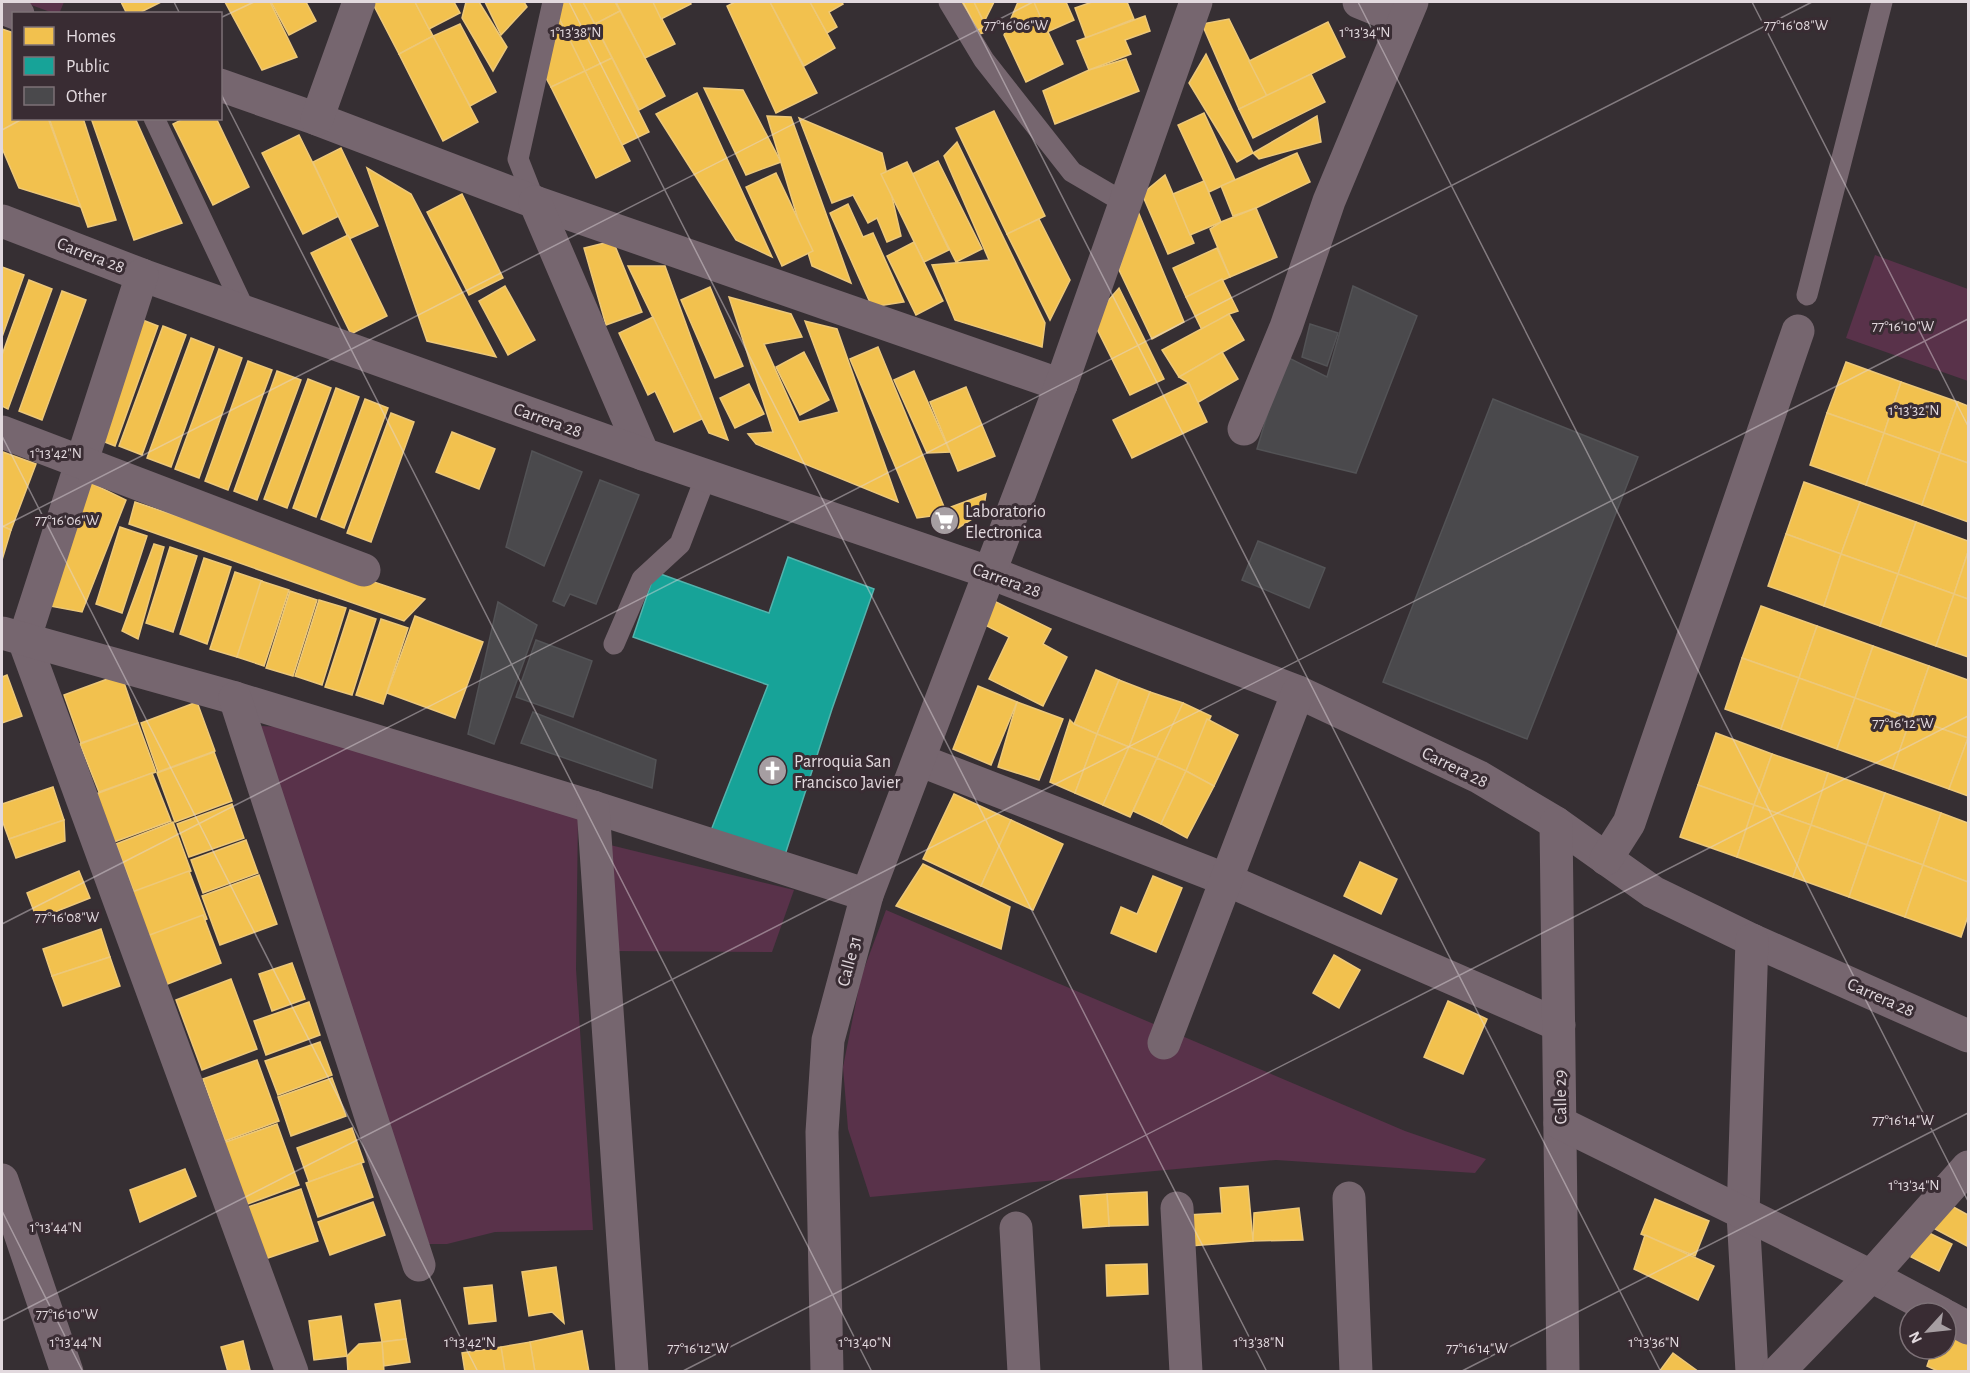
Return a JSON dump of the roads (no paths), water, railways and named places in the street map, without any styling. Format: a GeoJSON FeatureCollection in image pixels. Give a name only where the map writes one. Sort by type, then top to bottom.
{"type":"FeatureCollection","features":[{"type":"Feature","properties":{"kind":"street"},"geometry":{"type":"LineString","coordinates":[[317,119],[359,2]]}},
{"type":"Feature","properties":{"kind":"street","name":"Calle 31"},"geometry":{"type":"LineString","coordinates":[[827,1371],[822,1132],[828,1040],[867,895],[1061,386],[1196,2]]}},
{"type":"Feature","properties":{"kind":"street"},"geometry":{"type":"LineString","coordinates":[[1244,429],[1286,327],[1329,201],[1408,11],[1359,2]]}},
{"type":"Feature","properties":{"kind":"street"},"geometry":{"type":"LineString","coordinates":[[222,86],[317,119],[535,202],[1061,386]]}},
{"type":"Feature","properties":{"kind":"street"},"geometry":{"type":"LineString","coordinates":[[535,202],[643,454]]}},
{"type":"Feature","properties":{"kind":"street","name":"Carrera 28"},"geometry":{"type":"LineString","coordinates":[[2,221],[246,313],[706,476],[991,573],[1298,692],[1479,777],[1556,823],[1653,891],[1752,940],[1968,1036]]}},
{"type":"Feature","properties":{"kind":"street"},"geometry":{"type":"LineString","coordinates":[[142,275],[81,463],[13,637],[292,1371]]}},
{"type":"Feature","properties":{"kind":"street"},"geometry":{"type":"LineString","coordinates":[[1606,859],[1629,823],[1798,331]]}},
{"type":"Feature","properties":{"kind":"street"},"geometry":{"type":"LineString","coordinates":[[2,432],[364,570]]}},
{"type":"Feature","properties":{"kind":"street"},"geometry":{"type":"LineString","coordinates":[[13,637],[235,698],[593,807],[867,895]]}},
{"type":"Feature","properties":{"kind":"street"},"geometry":{"type":"LineString","coordinates":[[1164,1043],[1298,692]]}},
{"type":"Feature","properties":{"kind":"street"},"geometry":{"type":"LineString","coordinates":[[235,698],[419,1264]]}},
{"type":"Feature","properties":{"kind":"street"},"geometry":{"type":"LineString","coordinates":[[919,760],[1227,880],[1559,1025]]}},
{"type":"Feature","properties":{"kind":"street"},"geometry":{"type":"LineString","coordinates":[[593,807],[632,1371]]}},
{"type":"Feature","properties":{"kind":"street","name":"Calle 29"},"geometry":{"type":"LineString","coordinates":[[1556,823],[1563,1371]]}},
{"type":"Feature","properties":{"kind":"street"},"geometry":{"type":"LineString","coordinates":[[1752,940],[1743,1214],[1752,1371]]}},
{"type":"Feature","properties":{"kind":"street"},"geometry":{"type":"LineString","coordinates":[[1560,1123],[1918,1301]]}},
{"type":"Feature","properties":{"kind":"street"},"geometry":{"type":"LineString","coordinates":[[1778,1371],[1870,1276],[1968,1167]]}},
{"type":"Feature","properties":{"kind":"street"},"geometry":{"type":"LineString","coordinates":[[2,1180],[67,1371]]}},
{"type":"Feature","properties":{"kind":"street"},"geometry":{"type":"LineString","coordinates":[[1349,1198],[1356,1371]]}},
{"type":"Feature","properties":{"kind":"street"},"geometry":{"type":"LineString","coordinates":[[1177,1208],[1186,1371]]}},
{"type":"Feature","properties":{"kind":"street"},"geometry":{"type":"LineString","coordinates":[[1016,1228],[1024,1371]]}},
{"type":"Feature","properties":{"kind":"lane"},"geometry":{"type":"LineString","coordinates":[[535,202],[518,159],[553,2]]}},
{"type":"Feature","properties":{"kind":"lane"},"geometry":{"type":"LineString","coordinates":[[949,2],[984,60],[1072,172],[1125,203]]}},
{"type":"Feature","properties":{"kind":"lane"},"geometry":{"type":"LineString","coordinates":[[1807,295],[1882,2]]}},
{"type":"Feature","properties":{"kind":"lane"},"geometry":{"type":"LineString","coordinates":[[155,120],[246,313]]}},
{"type":"Feature","properties":{"kind":"lane"},"geometry":{"type":"LineString","coordinates":[[614,644],[642,579],[680,544],[706,476]]}},
{"type":"Feature","properties":{"kind":"place","name":"Laboratorio Electronica"},"geometry":{"type":"Point","coordinates":[944,521]}},
{"type":"Feature","properties":{"kind":"place","name":"Parroquia San Francisco Javier"},"geometry":{"type":"Point","coordinates":[773,771]}}]}
